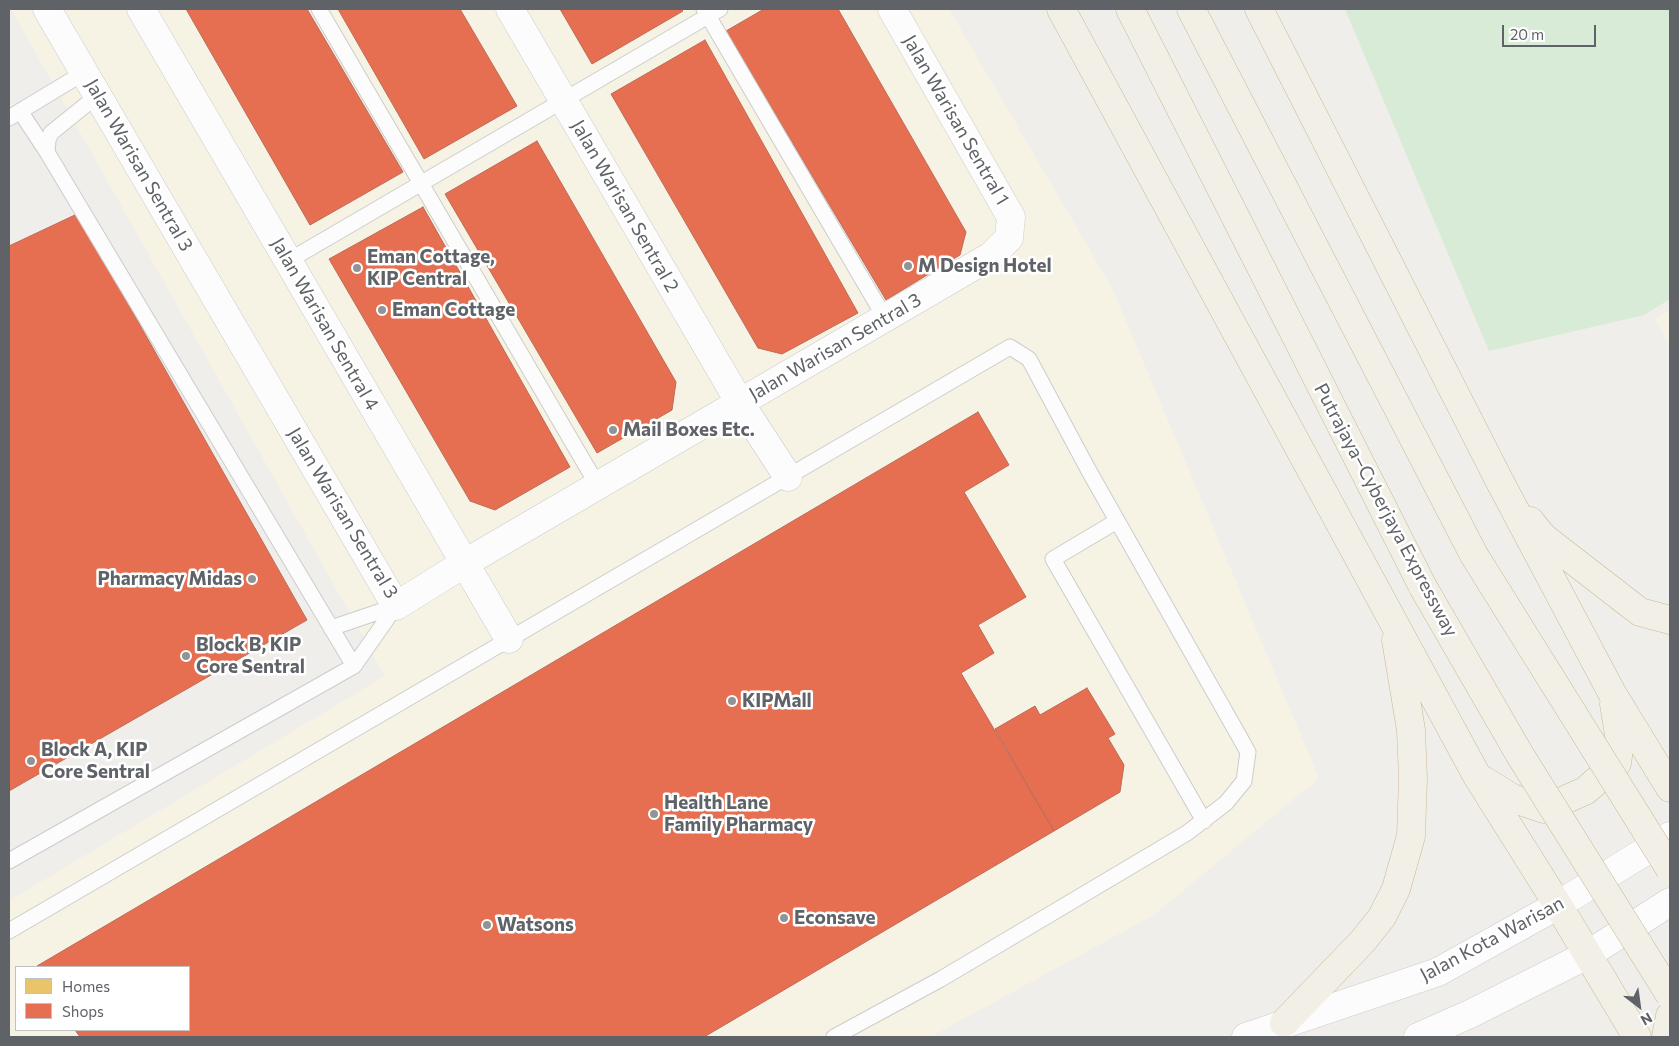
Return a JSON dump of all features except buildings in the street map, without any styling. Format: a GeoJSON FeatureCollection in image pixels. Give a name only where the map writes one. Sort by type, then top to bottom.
{"type":"FeatureCollection","features":[{"type":"Feature","properties":{"kind":"highway"},"geometry":{"type":"LineString","coordinates":[[1062,9],[1477,776],[1558,905],[1586,955],[1637,1037]]}},
{"type":"Feature","properties":{"kind":"highway","name":"Putrajaya–Cyberjaya Expressway"},"geometry":{"type":"LineString","coordinates":[[1130,9],[1423,587],[1520,754],[1670,995]]}},
{"type":"Feature","properties":{"kind":"highway"},"geometry":{"type":"LineString","coordinates":[[1191,9],[1474,555],[1670,869]]}},
{"type":"Feature","properties":{"kind":"highway"},"geometry":{"type":"LineString","coordinates":[[1259,9],[1499,480],[1612,693],[1670,788]]}},
{"type":"Feature","properties":{"kind":"highway"},"geometry":{"type":"LineString","coordinates":[[1499,480],[1542,536],[1640,612],[1670,620]]}},
{"type":"Feature","properties":{"kind":"highway"},"geometry":{"type":"LineString","coordinates":[[1284,1024],[1362,942],[1382,917],[1396,889],[1411,836],[1413,778],[1411,730],[1393,621]]}},
{"type":"Feature","properties":{"kind":"highway"},"geometry":{"type":"LineString","coordinates":[[1477,776],[1512,798],[1544,808],[1585,791],[1617,763],[1620,741],[1612,693]]}},
{"type":"Feature","properties":{"kind":"highway"},"geometry":{"type":"LineString","coordinates":[[1666,1037],[1670,1016]]}},
{"type":"Feature","properties":{"kind":"street","name":"Jalan Warisan Sentral 3"},"geometry":{"type":"LineString","coordinates":[[47,9],[396,606],[465,563],[991,256]]}},
{"type":"Feature","properties":{"kind":"street","name":"Jalan Warisan Sentral 4"},"geometry":{"type":"LineString","coordinates":[[140,9],[509,639]]}},
{"type":"Feature","properties":{"kind":"street","name":"Jalan Warisan Sentral 2"},"geometry":{"type":"LineString","coordinates":[[510,9],[740,402],[788,477]]}},
{"type":"Feature","properties":{"kind":"street","name":"Jalan Warisan Sentral 1"},"geometry":{"type":"LineString","coordinates":[[892,9],[1012,217],[1008,238],[991,256]]}},
{"type":"Feature","properties":{"kind":"street","name":"Jalan Kota Warisan"},"geometry":{"type":"LineString","coordinates":[[1246,1037],[1438,972],[1558,905],[1670,836]]}},
{"type":"Feature","properties":{"kind":"street"},"geometry":{"type":"LineString","coordinates":[[1418,1037],[1470,1014],[1586,955],[1670,902]]}},
{"type":"Feature","properties":{"kind":"lane"},"geometry":{"type":"LineString","coordinates":[[319,9],[598,486]]}},
{"type":"Feature","properties":{"kind":"lane"},"geometry":{"type":"LineString","coordinates":[[288,261],[563,100],[710,11],[885,318]]}},
{"type":"Feature","properties":{"kind":"lane"},"geometry":{"type":"LineString","coordinates":[[91,84],[14,115],[47,152],[354,666]]}},
{"type":"Feature","properties":{"kind":"lane"},"geometry":{"type":"LineString","coordinates":[[47,152],[51,133],[91,84]]}},
{"type":"Feature","properties":{"kind":"lane"},"geometry":{"type":"LineString","coordinates":[[9,931],[1010,347],[1029,359],[1117,521],[1248,752],[1244,780],[1226,804],[1187,833],[941,979],[834,1037]]}},
{"type":"Feature","properties":{"kind":"lane"},"geometry":{"type":"LineString","coordinates":[[1117,521],[1053,559],[1204,821]]}},
{"type":"Feature","properties":{"kind":"lane"},"geometry":{"type":"LineString","coordinates":[[331,628],[396,606]]}},
{"type":"Feature","properties":{"kind":"lane"},"geometry":{"type":"LineString","coordinates":[[9,861],[354,666],[396,606]]}},
{"type":"Feature","properties":{"kind":"shaded area"},"geometry":{"type":"Polygon","coordinates":[[[11,9],[949,9],[1112,288],[1319,778],[1154,915],[930,1037],[9,1037],[9,901],[385,676],[11,9]]]}},
{"type":"Feature","properties":{"kind":"shaded area"},"geometry":{"type":"Polygon","coordinates":[[[1670,310],[1670,346],[1655,319],[1670,310]]]}},
{"type":"Feature","properties":{"kind":"green space"},"geometry":{"type":"Polygon","coordinates":[[[1345,9],[1670,9],[1670,299],[1644,315],[1489,351],[1345,9]]]}},
{"type":"Feature","properties":{"kind":"place","name":"M Design Hotel"},"geometry":{"type":"Point","coordinates":[908,266]}},
{"type":"Feature","properties":{"kind":"place","name":"Eman Cottage, KIP Central"},"geometry":{"type":"Point","coordinates":[357,268]}},
{"type":"Feature","properties":{"kind":"place","name":"Eman Cottage"},"geometry":{"type":"Point","coordinates":[382,310]}},
{"type":"Feature","properties":{"kind":"place","name":"Mail Boxes Etc."},"geometry":{"type":"Point","coordinates":[613,430]}},
{"type":"Feature","properties":{"kind":"place","name":"Pharmacy Midas"},"geometry":{"type":"Point","coordinates":[252,579]}},
{"type":"Feature","properties":{"kind":"place","name":"Block B, KIP Core Sentral"},"geometry":{"type":"Point","coordinates":[186,656]}},
{"type":"Feature","properties":{"kind":"place","name":"KIPMall"},"geometry":{"type":"Point","coordinates":[732,701]}},
{"type":"Feature","properties":{"kind":"place","name":"Block A, KIP Core Sentral"},"geometry":{"type":"Point","coordinates":[31,761]}},
{"type":"Feature","properties":{"kind":"place","name":"Health Lane Family Pharmacy"},"geometry":{"type":"Point","coordinates":[654,814]}},
{"type":"Feature","properties":{"kind":"place","name":"Econsave"},"geometry":{"type":"Point","coordinates":[784,918]}},
{"type":"Feature","properties":{"kind":"place","name":"Watsons"},"geometry":{"type":"Point","coordinates":[487,925]}}]}
